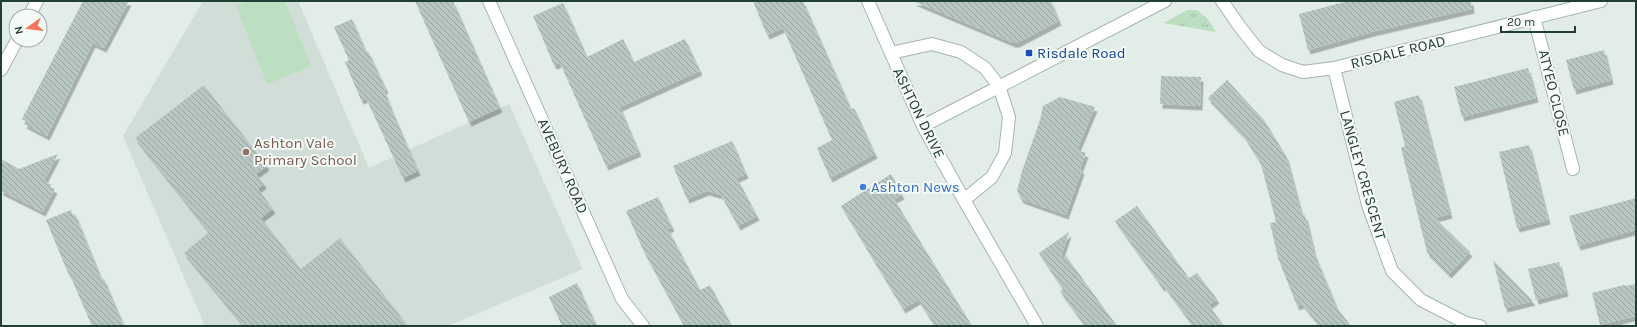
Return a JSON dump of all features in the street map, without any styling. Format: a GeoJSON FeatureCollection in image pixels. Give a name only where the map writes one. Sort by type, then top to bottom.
{"type":"FeatureCollection","features":[{"type":"Feature","properties":{"kind":"street","name":"AVEBURY ROAD"},"geometry":{"type":"LineString","coordinates":[[489,1],[622,299],[643,326]]}},
{"type":"Feature","properties":{"kind":"street","name":"ASHTON DRIVE"},"geometry":{"type":"LineString","coordinates":[[868,1],[923,126],[1037,326]]}},
{"type":"Feature","properties":{"kind":"street"},"geometry":{"type":"LineString","coordinates":[[923,126],[1165,1]]}},
{"type":"Feature","properties":{"kind":"street","name":"RISDALE ROAD"},"geometry":{"type":"LineString","coordinates":[[1222,1],[1259,51],[1282,65],[1303,72],[1334,68],[1534,16],[1600,1]]}},
{"type":"Feature","properties":{"kind":"street","name":"ATYEO CLOSE"},"geometry":{"type":"LineString","coordinates":[[1534,16],[1573,169]]}},
{"type":"Feature","properties":{"kind":"street"},"geometry":{"type":"LineString","coordinates":[[891,53],[932,44],[961,52],[985,68],[999,86],[1009,117],[1005,153],[992,177],[964,200]]}},
{"type":"Feature","properties":{"kind":"street"},"geometry":{"type":"LineString","coordinates":[[1,70],[12,48]]}},
{"type":"Feature","properties":{"kind":"street","name":"LANGLEY CRESCENT"},"geometry":{"type":"LineString","coordinates":[[1334,68],[1368,205],[1392,271],[1421,300],[1466,323],[1480,326]]}},
{"type":"Feature","properties":{"kind":"shaded area","name":"Ashton Vale Primary School"},"geometry":{"type":"Polygon","coordinates":[[[203,1],[298,1],[369,168],[509,104],[583,269],[448,326],[205,326],[123,136],[203,1]]]}},
{"type":"Feature","properties":{"kind":"green space"},"geometry":{"type":"Polygon","coordinates":[[[248,1],[285,1],[311,66],[267,84],[236,6],[248,1]]]}},
{"type":"Feature","properties":{"kind":"green space"},"geometry":{"type":"Polygon","coordinates":[[[1187,10],[1197,10],[1207,18],[1216,32],[1164,23],[1187,10]]]}},
{"type":"Feature","properties":{"kind":"building"},"geometry":{"type":"Polygon","coordinates":[[[83,1],[129,1],[104,48],[93,43],[47,136],[24,124],[26,121],[22,119],[83,1]]]}},
{"type":"Feature","properties":{"kind":"building"},"geometry":{"type":"Polygon","coordinates":[[[415,1],[453,1],[500,108],[469,122],[415,1]]]}},
{"type":"Feature","properties":{"kind":"building"},"geometry":{"type":"Polygon","coordinates":[[[753,1],[803,1],[851,109],[854,108],[875,154],[830,178],[817,148],[832,140],[783,28],[767,35],[753,1]]]}},
{"type":"Feature","properties":{"kind":"building"},"geometry":{"type":"Polygon","coordinates":[[[913,1],[1051,1],[1059,21],[1017,43],[1013,43],[913,1]]]}},
{"type":"Feature","properties":{"kind":"building"},"geometry":{"type":"Polygon","coordinates":[[[1348,1],[1471,1],[1472,9],[1372,32],[1308,50],[1299,14],[1348,1]]]}},
{"type":"Feature","properties":{"kind":"building"},"geometry":{"type":"Polygon","coordinates":[[[563,3],[587,57],[623,39],[634,62],[685,39],[700,71],[620,107],[639,152],[606,166],[560,63],[554,65],[533,16],[563,3]]]}},
{"type":"Feature","properties":{"kind":"building"},"geometry":{"type":"Polygon","coordinates":[[[352,19],[366,52],[368,51],[386,89],[384,90],[391,108],[418,171],[403,178],[366,98],[361,100],[345,62],[349,60],[334,27],[352,19]]]}},
{"type":"Feature","properties":{"kind":"building"},"geometry":{"type":"Polygon","coordinates":[[[1604,50],[1611,80],[1574,90],[1566,60],[1604,50]]]}},
{"type":"Feature","properties":{"kind":"building"},"geometry":{"type":"Polygon","coordinates":[[[1528,68],[1536,98],[1462,117],[1454,87],[1528,68]]]}},
{"type":"Feature","properties":{"kind":"building"},"geometry":{"type":"Polygon","coordinates":[[[1161,76],[1201,77],[1200,106],[1160,104],[1161,76]]]}},
{"type":"Feature","properties":{"kind":"building"},"geometry":{"type":"Polygon","coordinates":[[[1227,80],[1264,120],[1286,156],[1302,216],[1305,215],[1314,253],[1337,308],[1351,326],[1320,326],[1302,304],[1297,306],[1278,258],[1270,223],[1276,222],[1261,164],[1243,135],[1208,98],[1227,80]]]}},
{"type":"Feature","properties":{"kind":"building"},"geometry":{"type":"Polygon","coordinates":[[[204,85],[267,166],[256,174],[264,184],[258,189],[273,209],[261,218],[301,269],[340,238],[408,326],[244,326],[184,253],[209,232],[135,138],[204,85]]]}},
{"type":"Feature","properties":{"kind":"building"},"geometry":{"type":"Polygon","coordinates":[[[1419,95],[1450,214],[1435,218],[1470,252],[1449,274],[1427,252],[1401,148],[1405,146],[1394,102],[1419,95]]]}},
{"type":"Feature","properties":{"kind":"building"},"geometry":{"type":"Polygon","coordinates":[[[1060,97],[1095,107],[1077,150],[1086,153],[1080,169],[1082,170],[1066,215],[1021,199],[1017,191],[1022,171],[1040,120],[1043,106],[1060,97]]]}},
{"type":"Feature","properties":{"kind":"building"},"geometry":{"type":"Polygon","coordinates":[[[732,141],[746,174],[737,178],[757,216],[738,226],[721,195],[707,191],[687,199],[673,166],[732,141]]]}},
{"type":"Feature","properties":{"kind":"building"},"geometry":{"type":"Polygon","coordinates":[[[1529,145],[1548,220],[1517,228],[1499,152],[1529,145]]]}},
{"type":"Feature","properties":{"kind":"building"},"geometry":{"type":"Polygon","coordinates":[[[58,154],[44,181],[52,185],[50,187],[55,189],[43,212],[1,191],[1,159],[19,169],[58,154]]]}},
{"type":"Feature","properties":{"kind":"building"},"geometry":{"type":"Polygon","coordinates":[[[891,174],[902,195],[894,199],[972,326],[935,326],[918,300],[903,309],[841,206],[891,174]]]}},
{"type":"Feature","properties":{"kind":"building"},"geometry":{"type":"Polygon","coordinates":[[[658,197],[672,227],[668,229],[700,290],[710,285],[732,326],[684,326],[644,252],[626,211],[658,197]]]}},
{"type":"Feature","properties":{"kind":"building"},"geometry":{"type":"Polygon","coordinates":[[[1636,198],[1636,230],[1578,246],[1569,216],[1636,198]]]}},
{"type":"Feature","properties":{"kind":"building"},"geometry":{"type":"Polygon","coordinates":[[[1137,206],[1189,278],[1197,273],[1217,299],[1209,305],[1224,326],[1193,326],[1164,286],[1162,287],[1115,221],[1137,206]]]}},
{"type":"Feature","properties":{"kind":"building"},"geometry":{"type":"Polygon","coordinates":[[[71,210],[73,215],[75,214],[102,280],[104,279],[124,326],[92,326],[46,220],[71,210]]]}},
{"type":"Feature","properties":{"kind":"building"},"geometry":{"type":"Polygon","coordinates":[[[1069,232],[1060,260],[1066,256],[1117,326],[1085,326],[1060,291],[1063,289],[1039,253],[1069,232]]]}},
{"type":"Feature","properties":{"kind":"building"},"geometry":{"type":"Polygon","coordinates":[[[1493,260],[1533,301],[1505,308],[1493,260]]]}},
{"type":"Feature","properties":{"kind":"building"},"geometry":{"type":"Polygon","coordinates":[[[1559,262],[1566,292],[1536,300],[1528,269],[1559,262]]]}},
{"type":"Feature","properties":{"kind":"building"},"geometry":{"type":"Polygon","coordinates":[[[577,283],[597,326],[562,326],[549,297],[577,283]]]}},
{"type":"Feature","properties":{"kind":"building"},"geometry":{"type":"Polygon","coordinates":[[[1636,284],[1636,316],[1600,325],[1592,293],[1624,285],[1636,284]]]}},
{"type":"Feature","properties":{"kind":"place","name":"Risdale Road"},"geometry":{"type":"Point","coordinates":[1029,53]}},
{"type":"Feature","properties":{"kind":"place","name":"Ashton Vale Primary School"},"geometry":{"type":"Point","coordinates":[246,152]}},
{"type":"Feature","properties":{"kind":"place","name":"Ashton News"},"geometry":{"type":"Point","coordinates":[863,187]}}]}
